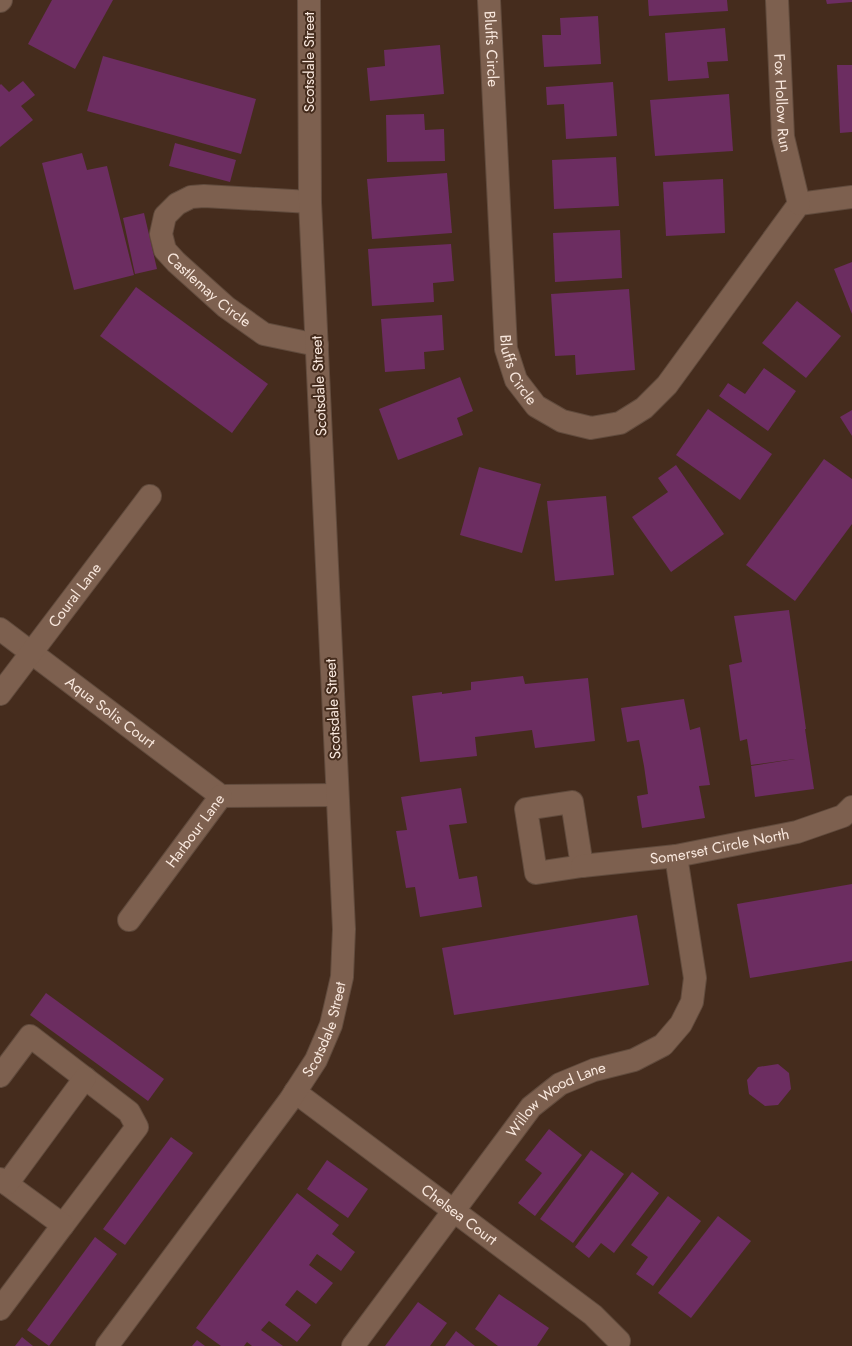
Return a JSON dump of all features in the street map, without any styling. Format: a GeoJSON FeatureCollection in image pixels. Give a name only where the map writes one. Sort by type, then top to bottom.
{"type":"FeatureCollection","features":[{"type":"Feature","properties":{"kind":"street","name":"Scotsdale Street"},"geometry":{"type":"LineString","coordinates":[[106,1346],[295,1092],[316,1060],[331,1025],[342,977],[344,929],[310,202],[309,0]]}},
{"type":"Feature","properties":{"kind":"street","name":"Bluffs Circle"},"geometry":{"type":"LineString","coordinates":[[489,0],[506,349],[516,380],[536,406],[562,421],[591,428],[620,423],[644,408],[667,385],[799,204]]}},
{"type":"Feature","properties":{"kind":"street","name":"Fox Hollow Run"},"geometry":{"type":"LineString","coordinates":[[777,0],[783,137],[799,204]]}},
{"type":"Feature","properties":{"kind":"street","name":"Castlemay Circle"},"geometry":{"type":"LineString","coordinates":[[310,202],[204,196],[191,197],[177,204],[165,216],[161,234],[165,250],[176,262],[226,307],[264,334],[317,345]]}},
{"type":"Feature","properties":{"kind":"street"},"geometry":{"type":"LineString","coordinates":[[799,204],[852,197]]}},
{"type":"Feature","properties":{"kind":"street","name":"Coural Lane"},"geometry":{"type":"LineString","coordinates":[[0,694],[150,496]]}},
{"type":"Feature","properties":{"kind":"street","name":"Aqua Solis Court"},"geometry":{"type":"LineString","coordinates":[[0,629],[221,796]]}},
{"type":"Feature","properties":{"kind":"street","name":"Harbour Lane"},"geometry":{"type":"LineString","coordinates":[[130,920],[221,796],[337,795]]}},
{"type":"Feature","properties":{"kind":"street","name":"Somerset Circle North"},"geometry":{"type":"LineString","coordinates":[[582,866],[676,856],[797,832],[842,816],[852,807]]}},
{"type":"Feature","properties":{"kind":"street","name":"Willow Wood Lane"},"geometry":{"type":"LineString","coordinates":[[353,1346],[531,1108],[560,1084],[594,1070],[634,1060],[663,1045],[681,1024],[692,1002],[695,978],[676,856]]}},
{"type":"Feature","properties":{"kind":"street"},"geometry":{"type":"LineString","coordinates":[[0,1076],[30,1036],[129,1112],[137,1127],[0,1309]]}},
{"type":"Feature","properties":{"kind":"street"},"geometry":{"type":"LineString","coordinates":[[63,1225],[3,1181],[85,1078]]}},
{"type":"Feature","properties":{"kind":"street","name":"Chelsea Court"},"geometry":{"type":"LineString","coordinates":[[295,1092],[593,1315],[619,1341]]}},
{"type":"Feature","properties":{"kind":"building"},"geometry":{"type":"Polygon","coordinates":[[[52,0],[113,0],[75,69],[28,44],[52,0]]]}},
{"type":"Feature","properties":{"kind":"building"},"geometry":{"type":"Polygon","coordinates":[[[648,0],[727,0],[728,11],[649,16],[648,0]]]}},
{"type":"Feature","properties":{"kind":"building"},"geometry":{"type":"Polygon","coordinates":[[[826,0],[852,0],[852,2],[827,4],[826,0]]]}},
{"type":"Feature","properties":{"kind":"building"},"geometry":{"type":"Polygon","coordinates":[[[598,16],[601,64],[544,67],[542,35],[561,35],[560,18],[598,16]]]}},
{"type":"Feature","properties":{"kind":"building"},"geometry":{"type":"Polygon","coordinates":[[[725,28],[728,61],[707,62],[709,78],[668,81],[665,33],[725,28]]]}},
{"type":"Feature","properties":{"kind":"building"},"geometry":{"type":"Polygon","coordinates":[[[440,45],[444,94],[370,101],[367,68],[385,66],[384,50],[440,45]]]}},
{"type":"Feature","properties":{"kind":"building"},"geometry":{"type":"Polygon","coordinates":[[[103,56],[256,99],[241,154],[87,111],[103,56]]]}},
{"type":"Feature","properties":{"kind":"building"},"geometry":{"type":"Polygon","coordinates":[[[837,65],[852,65],[852,132],[840,133],[837,65]]]}},
{"type":"Feature","properties":{"kind":"building"},"geometry":{"type":"Polygon","coordinates":[[[23,81],[35,95],[21,106],[33,120],[0,147],[0,85],[1,84],[9,92],[23,81]]]}},
{"type":"Feature","properties":{"kind":"building"},"geometry":{"type":"Polygon","coordinates":[[[613,82],[617,136],[566,139],[564,104],[547,105],[546,87],[613,82]]]}},
{"type":"Feature","properties":{"kind":"building"},"geometry":{"type":"Polygon","coordinates":[[[729,94],[733,151],[655,156],[650,100],[729,94]]]}},
{"type":"Feature","properties":{"kind":"building"},"geometry":{"type":"Polygon","coordinates":[[[424,114],[425,130],[444,129],[445,161],[387,162],[386,115],[424,114]]]}},
{"type":"Feature","properties":{"kind":"building"},"geometry":{"type":"Polygon","coordinates":[[[175,143],[236,160],[230,182],[169,166],[175,143]]]}},
{"type":"Feature","properties":{"kind":"building"},"geometry":{"type":"Polygon","coordinates":[[[82,153],[87,170],[107,166],[134,275],[74,290],[42,163],[82,153]]]}},
{"type":"Feature","properties":{"kind":"building"},"geometry":{"type":"Polygon","coordinates":[[[616,157],[619,206],[554,209],[552,160],[616,157]]]}},
{"type":"Feature","properties":{"kind":"building"},"geometry":{"type":"Polygon","coordinates":[[[447,173],[452,233],[372,239],[367,179],[447,173]]]}},
{"type":"Feature","properties":{"kind":"building"},"geometry":{"type":"Polygon","coordinates":[[[723,179],[725,233],[666,236],[663,182],[723,179]]]}},
{"type":"Feature","properties":{"kind":"building"},"geometry":{"type":"Polygon","coordinates":[[[144,213],[157,269],[135,274],[123,218],[144,213]]]}},
{"type":"Feature","properties":{"kind":"building"},"geometry":{"type":"Polygon","coordinates":[[[620,230],[622,278],[555,282],[553,233],[620,230]]]}},
{"type":"Feature","properties":{"kind":"building"},"geometry":{"type":"Polygon","coordinates":[[[451,244],[454,281],[433,283],[434,302],[372,306],[368,249],[451,244]]]}},
{"type":"Feature","properties":{"kind":"building"},"geometry":{"type":"Polygon","coordinates":[[[852,262],[852,314],[834,269],[852,262]]]}},
{"type":"Feature","properties":{"kind":"building"},"geometry":{"type":"Polygon","coordinates":[[[136,287],[268,384],[232,433],[100,336],[136,287]]]}},
{"type":"Feature","properties":{"kind":"building"},"geometry":{"type":"Polygon","coordinates":[[[629,289],[635,370],[576,375],[575,355],[555,356],[551,294],[629,289]]]}},
{"type":"Feature","properties":{"kind":"building"},"geometry":{"type":"Polygon","coordinates":[[[797,301],[841,336],[806,378],[762,343],[797,301]]]}},
{"type":"Feature","properties":{"kind":"building"},"geometry":{"type":"Polygon","coordinates":[[[442,315],[444,350],[424,352],[425,369],[385,372],[381,319],[442,315]]]}},
{"type":"Feature","properties":{"kind":"building"},"geometry":{"type":"Polygon","coordinates":[[[764,368],[796,391],[768,431],[719,396],[728,383],[745,394],[764,368]]]}},
{"type":"Feature","properties":{"kind":"building"},"geometry":{"type":"Polygon","coordinates":[[[460,377],[473,411],[457,418],[463,435],[398,460],[379,409],[460,377]]]}},
{"type":"Feature","properties":{"kind":"building"},"geometry":{"type":"Polygon","coordinates":[[[708,409],[772,454],[740,500],[676,455],[708,409]]]}},
{"type":"Feature","properties":{"kind":"building"},"geometry":{"type":"Polygon","coordinates":[[[852,410],[852,436],[840,417],[852,410]]]}},
{"type":"Feature","properties":{"kind":"building"},"geometry":{"type":"Polygon","coordinates":[[[824,459],[852,479],[852,524],[795,601],[746,565],[824,459]]]}},
{"type":"Feature","properties":{"kind":"building"},"geometry":{"type":"Polygon","coordinates":[[[676,465],[724,534],[671,572],[632,517],[668,492],[658,478],[676,465]]]}},
{"type":"Feature","properties":{"kind":"building"},"geometry":{"type":"Polygon","coordinates":[[[479,467],[541,484],[522,553],[460,535],[479,467]]]}},
{"type":"Feature","properties":{"kind":"building"},"geometry":{"type":"Polygon","coordinates":[[[606,496],[614,575],[555,581],[547,501],[606,496]]]}},
{"type":"Feature","properties":{"kind":"building"},"geometry":{"type":"Polygon","coordinates":[[[789,610],[814,789],[755,797],[751,766],[795,759],[751,765],[747,739],[740,741],[729,665],[742,662],[734,616],[789,610]]]}},
{"type":"Feature","properties":{"kind":"building"},"geometry":{"type":"Polygon","coordinates":[[[523,676],[525,684],[588,678],[595,741],[535,748],[532,730],[475,737],[477,756],[420,762],[412,696],[471,690],[471,682],[523,676]]]}},
{"type":"Feature","properties":{"kind":"building"},"geometry":{"type":"Polygon","coordinates":[[[684,699],[690,730],[700,727],[710,785],[699,786],[705,818],[642,828],[637,796],[648,794],[644,766],[639,740],[627,742],[621,708],[684,699]]]}},
{"type":"Feature","properties":{"kind":"building"},"geometry":{"type":"Polygon","coordinates":[[[461,788],[467,823],[449,825],[459,879],[477,876],[482,907],[420,917],[415,887],[406,888],[396,831],[407,830],[401,797],[461,788]]]}},
{"type":"Feature","properties":{"kind":"building"},"geometry":{"type":"Polygon","coordinates":[[[852,884],[852,961],[750,978],[737,904],[852,884]]]}},
{"type":"Feature","properties":{"kind":"building"},"geometry":{"type":"Polygon","coordinates":[[[637,915],[649,985],[454,1015],[442,948],[637,915]]]}},
{"type":"Feature","properties":{"kind":"building"},"geometry":{"type":"Polygon","coordinates":[[[46,993],[164,1079],[148,1101],[30,1015],[46,993]]]}},
{"type":"Feature","properties":{"kind":"building"},"geometry":{"type":"Polygon","coordinates":[[[778,1064],[789,1073],[791,1089],[778,1105],[765,1106],[749,1094],[747,1080],[758,1067],[778,1064]]]}},
{"type":"Feature","properties":{"kind":"building"},"geometry":{"type":"Polygon","coordinates":[[[549,1129],[582,1155],[535,1216],[518,1203],[542,1173],[525,1160],[549,1129]]]}},
{"type":"Feature","properties":{"kind":"building"},"geometry":{"type":"Polygon","coordinates":[[[171,1137],[193,1153],[125,1245],[103,1229],[171,1137]]]}},
{"type":"Feature","properties":{"kind":"building"},"geometry":{"type":"Polygon","coordinates":[[[591,1150],[624,1174],[573,1243],[540,1219],[591,1150]]]}},
{"type":"Feature","properties":{"kind":"building"},"geometry":{"type":"Polygon","coordinates":[[[327,1160],[368,1189],[348,1218],[307,1189],[327,1160]]]}},
{"type":"Feature","properties":{"kind":"building"},"geometry":{"type":"Polygon","coordinates":[[[632,1172],[659,1193],[614,1253],[601,1243],[589,1258],[575,1247],[632,1172]]]}},
{"type":"Feature","properties":{"kind":"building"},"geometry":{"type":"Polygon","coordinates":[[[297,1193],[339,1225],[332,1234],[355,1252],[341,1271],[317,1254],[309,1265],[333,1283],[316,1304],[297,1290],[285,1305],[311,1325],[297,1342],[269,1321],[261,1330],[283,1346],[252,1346],[247,1342],[244,1346],[221,1346],[196,1328],[297,1193]]]}},
{"type":"Feature","properties":{"kind":"building"},"geometry":{"type":"Polygon","coordinates":[[[668,1196],[701,1221],[653,1286],[636,1274],[648,1257],[631,1245],[668,1196]]]}},
{"type":"Feature","properties":{"kind":"building"},"geometry":{"type":"Polygon","coordinates":[[[718,1216],[751,1241],[691,1318],[658,1293],[718,1216]]]}},
{"type":"Feature","properties":{"kind":"building"},"geometry":{"type":"Polygon","coordinates":[[[95,1237],[117,1254],[49,1346],[27,1330],[95,1237]]]}},
{"type":"Feature","properties":{"kind":"building"},"geometry":{"type":"Polygon","coordinates":[[[499,1294],[549,1328],[537,1346],[498,1346],[475,1329],[499,1294]]]}},
{"type":"Feature","properties":{"kind":"building"},"geometry":{"type":"Polygon","coordinates":[[[418,1302],[447,1323],[430,1346],[385,1346],[418,1302]]]}},
{"type":"Feature","properties":{"kind":"building"},"geometry":{"type":"Polygon","coordinates":[[[456,1331],[475,1346],[445,1346],[456,1331]]]}},
{"type":"Feature","properties":{"kind":"building"},"geometry":{"type":"Polygon","coordinates":[[[22,1337],[33,1346],[15,1346],[22,1337]]]}},
{"type":"Feature","properties":{"kind":"building"},"geometry":{"type":"Polygon","coordinates":[[[197,1340],[205,1346],[192,1346],[197,1340]]]}}]}
